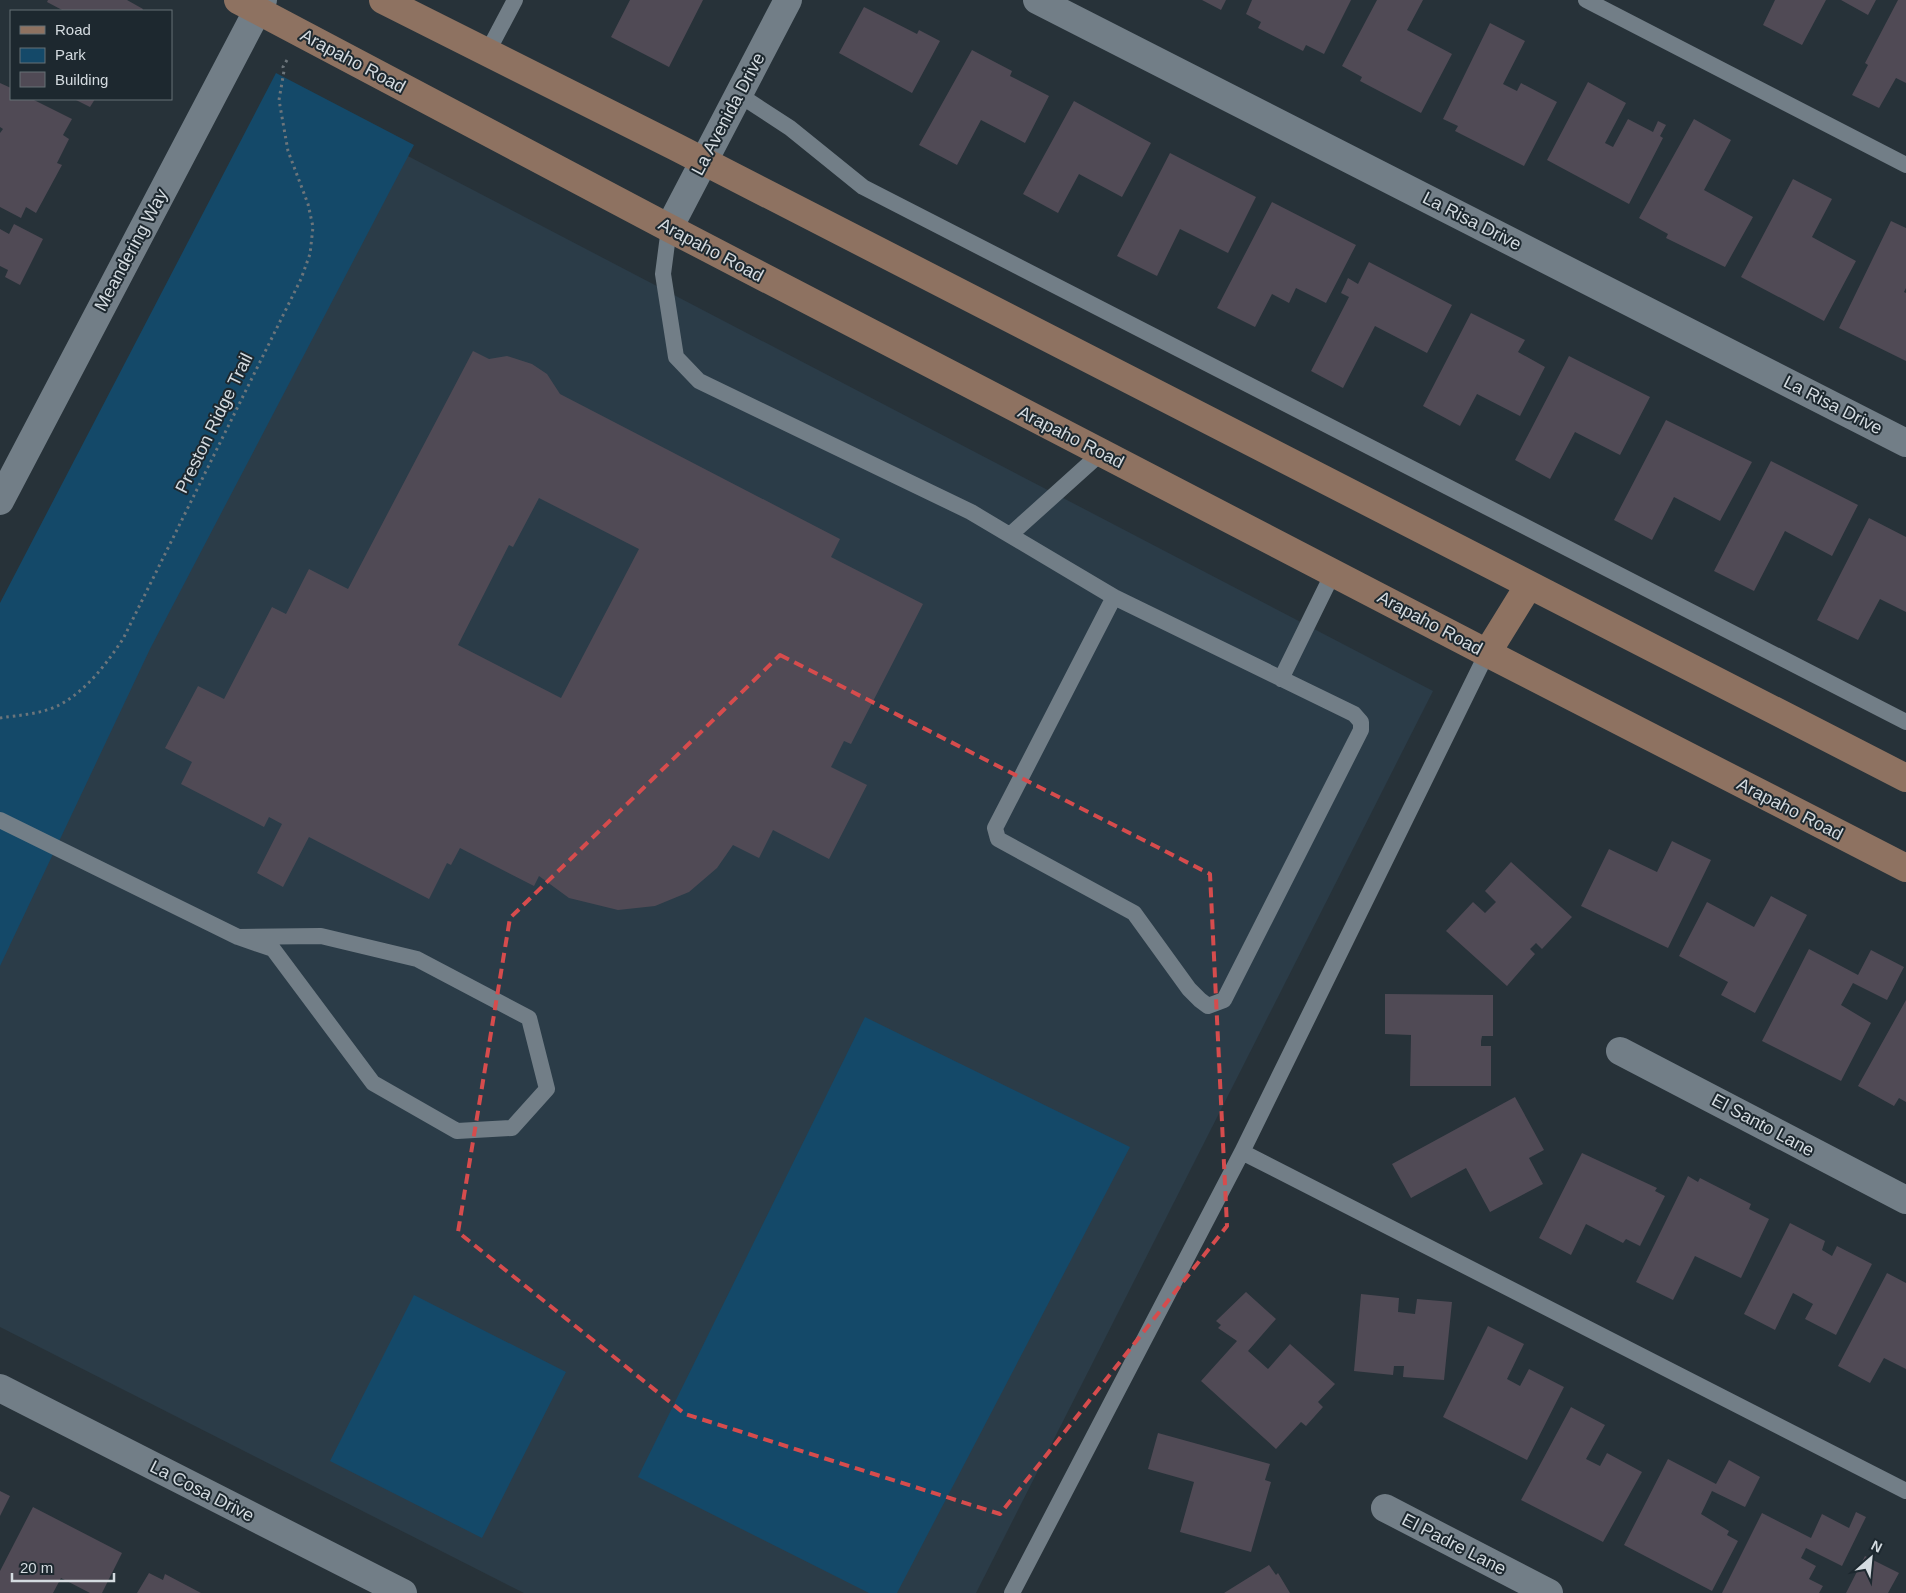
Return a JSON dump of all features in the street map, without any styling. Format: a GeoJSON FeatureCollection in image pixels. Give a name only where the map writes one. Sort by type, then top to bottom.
{"type":"FeatureCollection","features":[{"type":"Feature","properties":{"kind":"main road"},"geometry":{"type":"LineString","coordinates":[[383,0],[1906,778]]}},
{"type":"Feature","properties":{"kind":"main road","name":"Arapaho Road"},"geometry":{"type":"LineString","coordinates":[[253,3],[669,228],[1487,653],[1906,868]]}},
{"type":"Feature","properties":{"kind":"main road"},"geometry":{"type":"LineString","coordinates":[[1487,653],[1529,584]]}},
{"type":"Feature","properties":{"kind":"street","name":"La Avenida Drive"},"geometry":{"type":"LineString","coordinates":[[669,228],[788,0]]}},
{"type":"Feature","properties":{"kind":"street","name":"La Risa Drive"},"geometry":{"type":"LineString","coordinates":[[1037,0],[1906,443]]}},
{"type":"Feature","properties":{"kind":"street","name":"Meandering Way"},"geometry":{"type":"LineString","coordinates":[[0,501],[253,3]]}},
{"type":"Feature","properties":{"kind":"street","name":"El Santo Lane"},"geometry":{"type":"LineString","coordinates":[[1620,1051],[1906,1200]]}},
{"type":"Feature","properties":{"kind":"street","name":"La Cosa Drive"},"geometry":{"type":"LineString","coordinates":[[0,1388],[403,1593]]}},
{"type":"Feature","properties":{"kind":"street","name":"El Padre Lane"},"geometry":{"type":"LineString","coordinates":[[1385,1508],[1549,1593]]}},
{"type":"Feature","properties":{"kind":"lane"},"geometry":{"type":"LineString","coordinates":[[487,53],[515,0]]}},
{"type":"Feature","properties":{"kind":"lane"},"geometry":{"type":"LineString","coordinates":[[1586,0],[1906,165]]}},
{"type":"Feature","properties":{"kind":"lane"},"geometry":{"type":"LineString","coordinates":[[738,94],[790,128],[863,187],[1906,722]]}},
{"type":"Feature","properties":{"kind":"lane"},"geometry":{"type":"LineString","coordinates":[[669,228],[663,274],[676,357],[698,381],[970,512],[1114,597],[1354,714],[1361,722],[1361,730],[1224,1000],[1208,1006],[1189,989],[1134,913],[998,840],[994,828],[1114,597]]}},
{"type":"Feature","properties":{"kind":"lane"},"geometry":{"type":"LineString","coordinates":[[1010,536],[1101,453]]}},
{"type":"Feature","properties":{"kind":"lane"},"geometry":{"type":"LineString","coordinates":[[1281,679],[1333,573]]}},
{"type":"Feature","properties":{"kind":"lane"},"geometry":{"type":"LineString","coordinates":[[1012,1593],[1242,1152],[1487,653]]}},
{"type":"Feature","properties":{"kind":"lane"},"geometry":{"type":"LineString","coordinates":[[0,820],[238,936],[273,949],[373,1083],[457,1131],[512,1128],[547,1088],[529,1018],[418,959],[321,936],[238,936]]}},
{"type":"Feature","properties":{"kind":"lane"},"geometry":{"type":"LineString","coordinates":[[1242,1152],[1906,1492]]}},
{"type":"Feature","properties":{"kind":"path","name":"Preston Ridge Trail"},"geometry":{"type":"LineString","coordinates":[[0,718],[29,714],[60,705],[85,687],[106,665],[123,639],[301,279],[310,254],[312,227],[308,204],[288,151],[279,100],[283,67]]}},
{"type":"Feature","properties":{"kind":"highlighted area"},"geometry":{"type":"Polygon","coordinates":[[[780,655],[1210,874],[1227,1226],[1000,1514],[685,1414],[458,1232],[510,918],[780,655]]]}},
{"type":"Feature","properties":{"kind":"shaded area"},"geometry":{"type":"Polygon","coordinates":[[[287,93],[1433,691],[976,1593],[524,1593],[0,1327],[0,629],[287,93]]]}},
{"type":"Feature","properties":{"kind":"green space"},"geometry":{"type":"Polygon","coordinates":[[[276,73],[414,145],[150,649],[0,966],[0,603],[276,73]]]}},
{"type":"Feature","properties":{"kind":"green space"},"geometry":{"type":"Polygon","coordinates":[[[865,1017],[1130,1147],[897,1593],[869,1593],[638,1477],[865,1017]]]}},
{"type":"Feature","properties":{"kind":"green space"},"geometry":{"type":"Polygon","coordinates":[[[414,1295],[566,1372],[482,1538],[330,1461],[414,1295]]]}},
{"type":"Feature","properties":{"kind":"building"},"geometry":{"type":"Polygon","coordinates":[[[48,0],[127,0],[143,9],[62,10],[47,2],[48,0]]]}},
{"type":"Feature","properties":{"kind":"building"},"geometry":{"type":"Polygon","coordinates":[[[630,0],[703,0],[669,67],[611,37],[630,0]]]}},
{"type":"Feature","properties":{"kind":"building"},"geometry":{"type":"Polygon","coordinates":[[[1202,0],[1226,0],[1221,10],[1202,0]]]}},
{"type":"Feature","properties":{"kind":"building"},"geometry":{"type":"Polygon","coordinates":[[[1252,0],[1351,0],[1324,54],[1306,45],[1303,51],[1258,28],[1261,22],[1246,14],[1252,0]]]}},
{"type":"Feature","properties":{"kind":"building"},"geometry":{"type":"Polygon","coordinates":[[[1377,0],[1423,0],[1407,30],[1452,54],[1421,113],[1360,81],[1362,77],[1342,66],[1377,0]]]}},
{"type":"Feature","properties":{"kind":"building"},"geometry":{"type":"Polygon","coordinates":[[[1775,0],[1826,0],[1802,45],[1763,25],[1775,0]]]}},
{"type":"Feature","properties":{"kind":"building"},"geometry":{"type":"Polygon","coordinates":[[[1841,0],[1876,0],[1868,15],[1841,0]]]}},
{"type":"Feature","properties":{"kind":"building"},"geometry":{"type":"Polygon","coordinates":[[[1898,0],[1906,0],[1906,83],[1896,78],[1879,108],[1852,95],[1868,65],[1865,63],[1898,0]]]}},
{"type":"Feature","properties":{"kind":"building"},"geometry":{"type":"Polygon","coordinates":[[[864,7],[917,34],[919,30],[940,41],[912,93],[839,53],[864,7]]]}},
{"type":"Feature","properties":{"kind":"building"},"geometry":{"type":"Polygon","coordinates":[[[1490,23],[1525,41],[1503,84],[1517,91],[1521,83],[1557,102],[1524,166],[1455,131],[1458,126],[1443,119],[1490,23]]]}},
{"type":"Feature","properties":{"kind":"building"},"geometry":{"type":"Polygon","coordinates":[[[972,50],[1012,71],[1010,76],[1049,96],[1025,143],[981,120],[957,165],[919,145],[972,50]]]}},
{"type":"Feature","properties":{"kind":"building"},"geometry":{"type":"Polygon","coordinates":[[[1588,82],[1626,103],[1605,143],[1613,147],[1628,119],[1653,132],[1658,121],[1666,125],[1660,136],[1663,138],[1629,204],[1547,160],[1588,82]]]}},
{"type":"Feature","properties":{"kind":"building"},"geometry":{"type":"Polygon","coordinates":[[[0,83],[10,88],[10,100],[34,100],[72,119],[63,135],[69,139],[57,163],[62,165],[36,213],[26,207],[21,218],[0,207],[0,133],[3,129],[0,127],[0,83]]]}},
{"type":"Feature","properties":{"kind":"building"},"geometry":{"type":"Polygon","coordinates":[[[76,100],[94,100],[90,107],[76,100]]]}},
{"type":"Feature","properties":{"kind":"building"},"geometry":{"type":"Polygon","coordinates":[[[1074,101],[1151,143],[1122,197],[1079,174],[1058,213],[1023,194],[1074,101]]]}},
{"type":"Feature","properties":{"kind":"building"},"geometry":{"type":"Polygon","coordinates":[[[1694,119],[1731,140],[1704,190],[1753,217],[1725,267],[1666,238],[1668,234],[1639,218],[1694,119]]]}},
{"type":"Feature","properties":{"kind":"building"},"geometry":{"type":"Polygon","coordinates":[[[1170,153],[1256,197],[1228,253],[1180,229],[1157,276],[1117,256],[1170,153]]]}},
{"type":"Feature","properties":{"kind":"building"},"geometry":{"type":"Polygon","coordinates":[[[1793,179],[1832,199],[1812,237],[1856,261],[1824,321],[1741,277],[1793,179]]]}},
{"type":"Feature","properties":{"kind":"building"},"geometry":{"type":"Polygon","coordinates":[[[1272,202],[1356,245],[1326,303],[1296,288],[1289,303],[1272,294],[1255,327],[1217,308],[1272,202]]]}},
{"type":"Feature","properties":{"kind":"building"},"geometry":{"type":"Polygon","coordinates":[[[1891,221],[1906,228],[1906,288],[1904,292],[1906,293],[1906,361],[1839,328],[1891,221]]]}},
{"type":"Feature","properties":{"kind":"building"},"geometry":{"type":"Polygon","coordinates":[[[14,224],[43,239],[20,285],[5,277],[8,270],[0,266],[0,229],[9,234],[14,224]]]}},
{"type":"Feature","properties":{"kind":"building"},"geometry":{"type":"Polygon","coordinates":[[[1369,262],[1452,305],[1427,353],[1375,326],[1343,388],[1311,371],[1349,297],[1341,293],[1348,278],[1358,284],[1369,262]]]}},
{"type":"Feature","properties":{"kind":"building"},"geometry":{"type":"Polygon","coordinates":[[[1471,313],[1525,340],[1518,352],[1545,367],[1520,416],[1477,394],[1460,426],[1423,406],[1471,313]]]}},
{"type":"Feature","properties":{"kind":"building"},"geometry":{"type":"Polygon","coordinates":[[[473,351],[489,359],[507,356],[532,364],[547,374],[560,394],[840,539],[831,557],[923,604],[851,744],[844,741],[831,767],[867,785],[829,859],[773,830],[759,858],[733,845],[717,868],[689,892],[655,906],[618,910],[569,898],[539,876],[534,886],[460,848],[451,865],[447,863],[429,899],[309,837],[283,887],[257,873],[282,824],[269,817],[264,827],[181,784],[192,762],[165,748],[198,686],[224,699],[272,607],[286,614],[309,569],[348,589],[473,351]],[[539,498],[513,547],[509,545],[458,645],[561,698],[639,549],[539,498]]]}},
{"type":"Feature","properties":{"kind":"building"},"geometry":{"type":"Polygon","coordinates":[[[1569,356],[1650,397],[1620,455],[1575,432],[1550,479],[1515,460],[1569,356]]]}},
{"type":"Feature","properties":{"kind":"building"},"geometry":{"type":"Polygon","coordinates":[[[1666,420],[1752,462],[1720,521],[1674,497],[1652,540],[1614,520],[1666,420]]]}},
{"type":"Feature","properties":{"kind":"building"},"geometry":{"type":"Polygon","coordinates":[[[1771,461],[1858,505],[1832,556],[1785,531],[1754,591],[1714,571],[1771,461]]]}},
{"type":"Feature","properties":{"kind":"building"},"geometry":{"type":"Polygon","coordinates":[[[1869,518],[1906,537],[1906,612],[1880,599],[1858,640],[1817,620],[1869,518]]]}},
{"type":"Feature","properties":{"kind":"building"},"geometry":{"type":"Polygon","coordinates":[[[1672,841],[1711,860],[1668,948],[1581,906],[1609,849],[1657,872],[1672,841]]]}},
{"type":"Feature","properties":{"kind":"building"},"geometry":{"type":"Polygon","coordinates":[[[1511,862],[1572,917],[1542,949],[1536,943],[1530,949],[1535,954],[1507,986],[1446,931],[1473,902],[1485,913],[1496,902],[1485,891],[1511,862]]]}},
{"type":"Feature","properties":{"kind":"building"},"geometry":{"type":"Polygon","coordinates":[[[1771,896],[1807,915],[1755,1013],[1721,995],[1728,982],[1679,956],[1707,902],[1754,927],[1771,896]]]}},
{"type":"Feature","properties":{"kind":"building"},"geometry":{"type":"Polygon","coordinates":[[[1809,949],[1858,975],[1871,950],[1904,967],[1887,1000],[1853,983],[1841,1005],[1871,1023],[1841,1081],[1762,1041],[1809,949]]]}},
{"type":"Feature","properties":{"kind":"building"},"geometry":{"type":"Polygon","coordinates":[[[1385,994],[1493,995],[1493,1036],[1482,1036],[1481,1041],[1481,1046],[1491,1046],[1491,1086],[1410,1086],[1411,1035],[1385,1034],[1385,994]]]}},
{"type":"Feature","properties":{"kind":"building"},"geometry":{"type":"Polygon","coordinates":[[[1906,1000],[1906,1102],[1899,1098],[1894,1106],[1858,1086],[1906,1000]]]}},
{"type":"Feature","properties":{"kind":"building"},"geometry":{"type":"Polygon","coordinates":[[[1515,1097],[1544,1150],[1529,1158],[1543,1184],[1490,1212],[1466,1168],[1411,1198],[1392,1164],[1515,1097]]]}},
{"type":"Feature","properties":{"kind":"building"},"geometry":{"type":"Polygon","coordinates":[[[1582,1153],[1657,1188],[1655,1191],[1665,1196],[1640,1246],[1626,1239],[1623,1243],[1586,1224],[1571,1255],[1539,1238],[1582,1153]]]}},
{"type":"Feature","properties":{"kind":"building"},"geometry":{"type":"Polygon","coordinates":[[[1688,1176],[1698,1182],[1700,1178],[1751,1204],[1749,1209],[1769,1219],[1741,1278],[1695,1256],[1673,1300],[1636,1282],[1688,1176]]]}},
{"type":"Feature","properties":{"kind":"building"},"geometry":{"type":"Polygon","coordinates":[[[1790,1223],[1825,1241],[1822,1250],[1832,1256],[1837,1246],[1872,1264],[1836,1335],[1805,1319],[1813,1304],[1793,1293],[1775,1330],[1744,1314],[1790,1223]]]}},
{"type":"Feature","properties":{"kind":"building"},"geometry":{"type":"Polygon","coordinates":[[[1887,1273],[1906,1283],[1906,1369],[1884,1358],[1870,1383],[1838,1366],[1887,1273]]]}},
{"type":"Feature","properties":{"kind":"building"},"geometry":{"type":"Polygon","coordinates":[[[1246,1292],[1276,1319],[1248,1351],[1268,1369],[1290,1344],[1335,1384],[1318,1402],[1323,1407],[1306,1426],[1301,1422],[1276,1449],[1201,1381],[1237,1341],[1218,1328],[1221,1325],[1216,1321],[1246,1292]]]}},
{"type":"Feature","properties":{"kind":"building"},"geometry":{"type":"Polygon","coordinates":[[[1361,1294],[1399,1298],[1398,1312],[1415,1314],[1417,1299],[1452,1302],[1444,1380],[1403,1377],[1404,1366],[1394,1366],[1393,1375],[1354,1371],[1361,1294]]]}},
{"type":"Feature","properties":{"kind":"building"},"geometry":{"type":"Polygon","coordinates":[[[1488,1326],[1524,1344],[1507,1379],[1520,1386],[1529,1369],[1564,1387],[1527,1460],[1443,1417],[1488,1326]]]}},
{"type":"Feature","properties":{"kind":"building"},"geometry":{"type":"Polygon","coordinates":[[[1571,1407],[1605,1425],[1586,1459],[1600,1466],[1607,1453],[1642,1472],[1603,1542],[1521,1500],[1571,1407]]]}},
{"type":"Feature","properties":{"kind":"building"},"geometry":{"type":"Polygon","coordinates":[[[1158,1433],[1270,1464],[1265,1480],[1271,1482],[1251,1552],[1180,1532],[1194,1482],[1148,1469],[1158,1433]]]}},
{"type":"Feature","properties":{"kind":"building"},"geometry":{"type":"Polygon","coordinates":[[[1668,1459],[1716,1484],[1729,1460],[1760,1477],[1745,1507],[1712,1491],[1701,1514],[1729,1531],[1727,1535],[1738,1541],[1712,1591],[1624,1545],[1668,1459]]]}},
{"type":"Feature","properties":{"kind":"building"},"geometry":{"type":"Polygon","coordinates":[[[0,1491],[10,1496],[0,1516],[0,1491]]]}},
{"type":"Feature","properties":{"kind":"building"},"geometry":{"type":"Polygon","coordinates":[[[33,1507],[122,1553],[102,1593],[90,1593],[61,1578],[53,1593],[0,1593],[0,1571],[33,1507]]]}},
{"type":"Feature","properties":{"kind":"building"},"geometry":{"type":"Polygon","coordinates":[[[1856,1512],[1866,1517],[1842,1566],[1806,1548],[1801,1558],[1816,1566],[1809,1579],[1823,1586],[1819,1593],[1722,1593],[1762,1513],[1811,1538],[1822,1514],[1849,1528],[1856,1512]]]}},
{"type":"Feature","properties":{"kind":"building"},"geometry":{"type":"Polygon","coordinates":[[[1865,1556],[1899,1573],[1888,1593],[1846,1593],[1865,1556]]]}},
{"type":"Feature","properties":{"kind":"building"},"geometry":{"type":"Polygon","coordinates":[[[1269,1565],[1276,1575],[1278,1573],[1290,1593],[1224,1593],[1269,1565]]]}},
{"type":"Feature","properties":{"kind":"building"},"geometry":{"type":"Polygon","coordinates":[[[149,1573],[163,1580],[165,1574],[201,1593],[137,1593],[149,1573]]]}}]}
